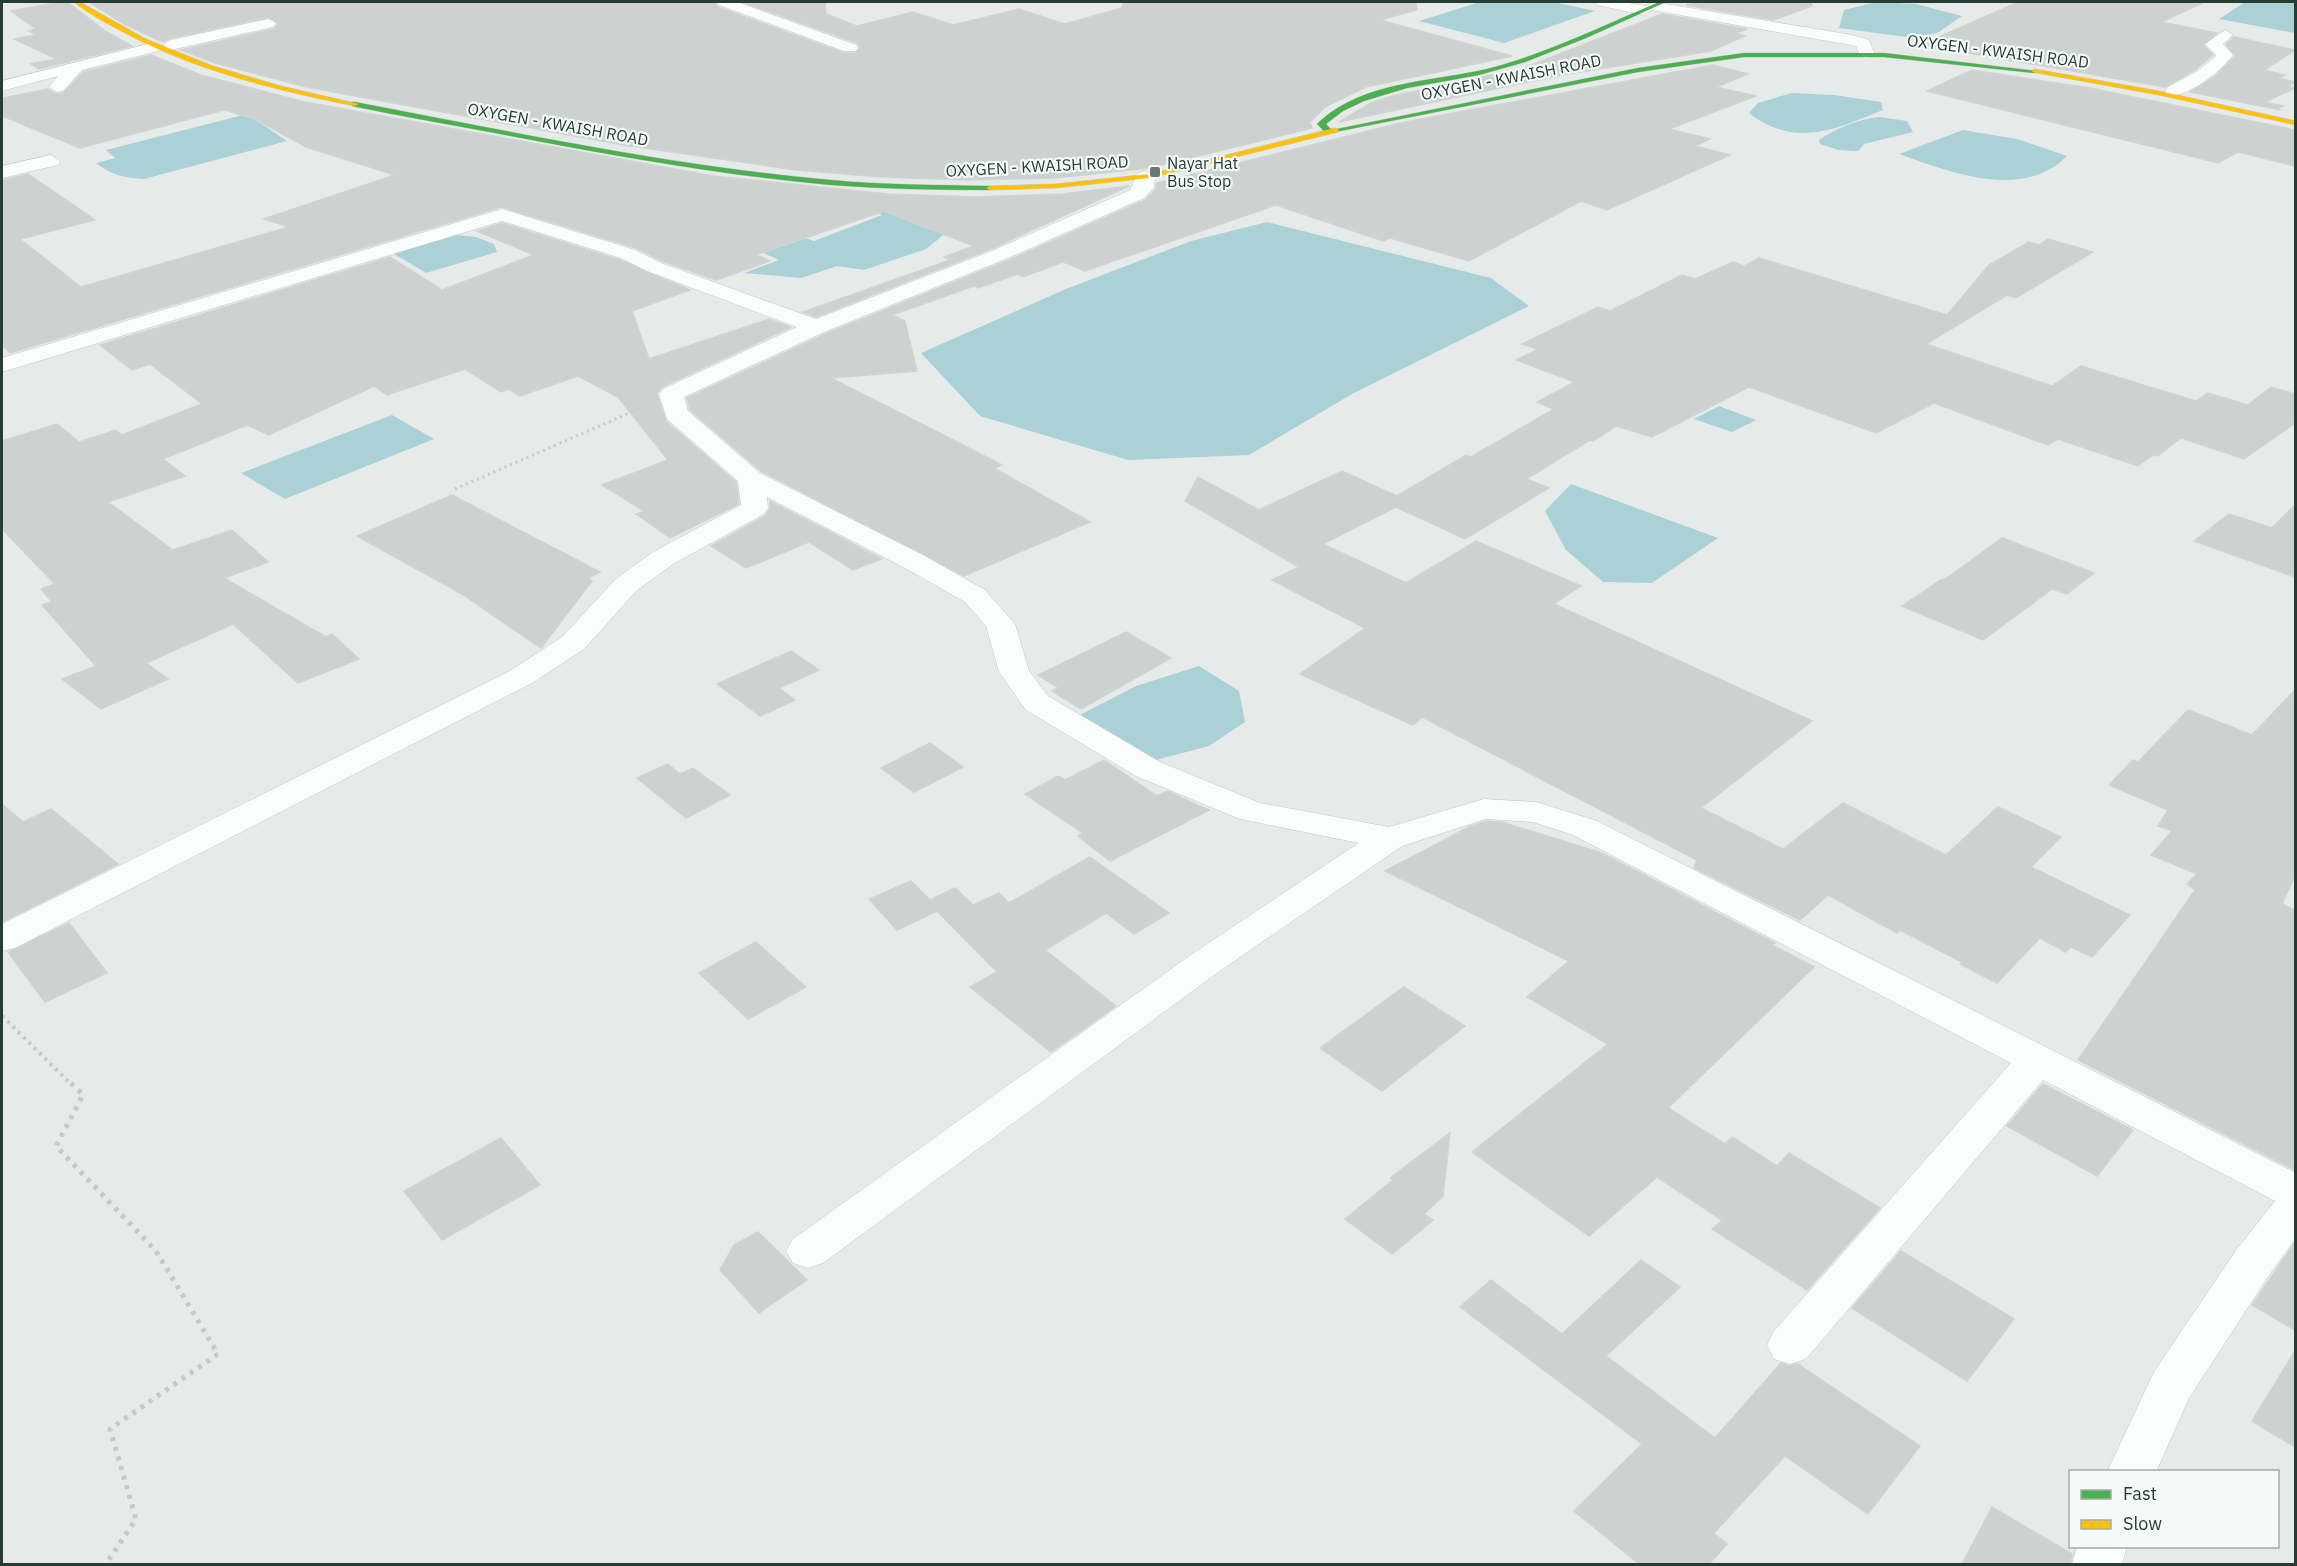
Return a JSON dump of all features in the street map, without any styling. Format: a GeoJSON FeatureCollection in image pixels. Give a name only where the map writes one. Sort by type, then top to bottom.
{"type":"FeatureCollection","features":[{"type":"Feature","properties":{"kind":"main road","name":"OXYGEN - KWAISH ROAD"},"geometry":{"type":"LineString","coordinates":[[77,2],[102,21],[152,48],[184,61],[273,85],[372,106],[661,159],[802,179],[920,188],[1045,186],[1145,177],[1325,128]]}},
{"type":"Feature","properties":{"kind":"main road","name":"OXYGEN - KWAISH ROAD"},"geometry":{"type":"LineString","coordinates":[[97,2],[134,27],[171,45],[258,74],[348,95],[686,154],[812,171],[907,180],[1008,182],[1107,174],[1325,128],[1694,60],[1793,53],[1866,51],[2065,71],[2174,91],[2295,118]]}},
{"type":"Feature","properties":{"kind":"main road"},"geometry":{"type":"LineString","coordinates":[[1325,128],[1330,113],[1350,102],[1396,89],[1500,68],[1654,6]]}},
{"type":"Feature","properties":{"kind":"main road","name":"OXYGEN - KWAISH ROAD"},"geometry":{"type":"LineString","coordinates":[[1866,51],[2067,75],[2157,92],[2295,123]]}},
{"type":"Feature","properties":{"kind":"street"},"geometry":{"type":"LineString","coordinates":[[724,2],[850,48]]}},
{"type":"Feature","properties":{"kind":"street"},"geometry":{"type":"LineString","coordinates":[[1602,2],[1654,6],[1852,40],[1863,43],[1866,51]]}},
{"type":"Feature","properties":{"kind":"street"},"geometry":{"type":"LineString","coordinates":[[171,45],[268,24]]}},
{"type":"Feature","properties":{"kind":"street"},"geometry":{"type":"LineString","coordinates":[[2174,91],[2221,61],[2225,56],[2213,44],[2225,35]]}},
{"type":"Feature","properties":{"kind":"street"},"geometry":{"type":"LineString","coordinates":[[2,86],[152,48]]}},
{"type":"Feature","properties":{"kind":"street"},"geometry":{"type":"LineString","coordinates":[[57,87],[76,66]]}},
{"type":"Feature","properties":{"kind":"street"},"geometry":{"type":"LineString","coordinates":[[2,172],[51,161]]}},
{"type":"Feature","properties":{"kind":"street"},"geometry":{"type":"LineString","coordinates":[[1145,177],[1144,187],[1137,194],[1070,225],[816,327],[671,394],[676,414],[751,479],[915,562],[975,596],[1000,624],[1014,672],[1037,703],[1148,769],[1252,812],[1390,838]]}},
{"type":"Feature","properties":{"kind":"street"},"geometry":{"type":"LineString","coordinates":[[3,362],[502,215],[628,254],[654,267],[816,327]]}},
{"type":"Feature","properties":{"kind":"street"},"geometry":{"type":"LineString","coordinates":[[2,939],[521,677],[573,643],[626,585],[663,558],[755,508],[751,479]]}},
{"type":"Feature","properties":{"kind":"street"},"geometry":{"type":"LineString","coordinates":[[808,1251],[1208,961],[1390,838],[1484,809],[1536,812],[1585,828],[2295,1192]]}},
{"type":"Feature","properties":{"kind":"street"},"geometry":{"type":"LineString","coordinates":[[1790,1346],[2038,1059]]}},
{"type":"Feature","properties":{"kind":"street"},"geometry":{"type":"LineString","coordinates":[[2132,1470],[2171,1386],[2253,1262],[2295,1205]]}},
{"type":"Feature","properties":{"kind":"street"},"geometry":{"type":"LineString","coordinates":[[2097,1564],[2101,1548]]}},
{"type":"Feature","properties":{"kind":"path"},"geometry":{"type":"LineString","coordinates":[[455,489],[671,394]]}},
{"type":"Feature","properties":{"kind":"path"},"geometry":{"type":"LineString","coordinates":[[2,1016],[82,1095],[56,1146],[156,1251],[218,1354],[110,1429],[136,1519],[106,1564]]}},
{"type":"Feature","properties":{"kind":"water"},"geometry":{"type":"Polygon","coordinates":[[[1480,2],[1553,2],[1595,11],[1504,43],[1419,21],[1480,2]]]}},
{"type":"Feature","properties":{"kind":"water"},"geometry":{"type":"Polygon","coordinates":[[[1877,2],[1916,4],[1962,16],[1939,32],[1914,38],[1839,28],[1844,10],[1877,2]]]}},
{"type":"Feature","properties":{"kind":"water"},"geometry":{"type":"Polygon","coordinates":[[[2245,2],[2295,2],[2295,33],[2219,19],[2245,2]]]}},
{"type":"Feature","properties":{"kind":"water"},"geometry":{"type":"Polygon","coordinates":[[[1792,93],[1834,95],[1881,102],[1883,110],[1832,129],[1799,133],[1766,124],[1749,113],[1758,103],[1792,93]]]}},
{"type":"Feature","properties":{"kind":"water"},"geometry":{"type":"Polygon","coordinates":[[[247,114],[287,141],[144,179],[118,175],[96,163],[115,158],[106,150],[247,114]]]}},
{"type":"Feature","properties":{"kind":"water"},"geometry":{"type":"Polygon","coordinates":[[[1880,117],[1907,121],[1913,132],[1864,144],[1858,151],[1838,150],[1820,144],[1819,140],[1840,128],[1880,117]]]}},
{"type":"Feature","properties":{"kind":"water"},"geometry":{"type":"Polygon","coordinates":[[[1963,130],[2017,139],[2067,156],[2049,170],[2029,177],[2008,180],[1985,179],[1963,174],[1899,154],[1963,130]]]}},
{"type":"Feature","properties":{"kind":"water"},"geometry":{"type":"Polygon","coordinates":[[[861,205],[956,225],[926,249],[864,270],[837,266],[801,278],[744,273],[779,260],[724,235],[757,222],[814,241],[882,215],[861,205]]]}},
{"type":"Feature","properties":{"kind":"water"},"geometry":{"type":"Polygon","coordinates":[[[1267,222],[1491,278],[1529,306],[1352,394],[1249,455],[1128,460],[980,416],[921,353],[1066,289],[1191,241],[1267,222]]]}},
{"type":"Feature","properties":{"kind":"water"},"geometry":{"type":"Polygon","coordinates":[[[447,234],[476,237],[494,244],[497,252],[426,273],[389,251],[447,234]]]}},
{"type":"Feature","properties":{"kind":"water"},"geometry":{"type":"Polygon","coordinates":[[[1719,406],[1756,420],[1732,432],[1694,419],[1719,406]]]}},
{"type":"Feature","properties":{"kind":"water"},"geometry":{"type":"Polygon","coordinates":[[[392,415],[434,439],[285,499],[241,473],[392,415]]]}},
{"type":"Feature","properties":{"kind":"water"},"geometry":{"type":"Polygon","coordinates":[[[1571,484],[1718,538],[1652,583],[1603,582],[1566,550],[1545,511],[1571,484]]]}},
{"type":"Feature","properties":{"kind":"water"},"geometry":{"type":"Polygon","coordinates":[[[1199,666],[1239,691],[1245,722],[1209,746],[1156,760],[1080,715],[1136,686],[1199,666]]]}},
{"type":"Feature","properties":{"kind":"building"},"geometry":{"type":"Polygon","coordinates":[[[67,2],[107,32],[132,46],[39,69],[31,64],[57,59],[14,39],[36,35],[29,31],[36,29],[11,11],[67,2]]]}},
{"type":"Feature","properties":{"kind":"building"},"geometry":{"type":"Polygon","coordinates":[[[89,2],[714,2],[718,7],[844,53],[856,53],[860,47],[857,43],[742,2],[825,2],[826,14],[857,26],[913,12],[953,25],[1019,9],[1065,24],[1122,8],[1123,2],[1416,2],[1417,10],[1380,20],[1512,56],[1366,87],[1325,107],[1310,122],[1312,128],[1150,168],[1055,178],[969,180],[882,177],[796,170],[624,145],[306,87],[215,63],[181,50],[273,29],[278,24],[269,17],[171,38],[163,42],[124,24],[89,2]]]}},
{"type":"Feature","properties":{"kind":"building"},"geometry":{"type":"Polygon","coordinates":[[[1696,2],[1811,2],[1812,6],[1773,20],[1686,5],[1696,2]]]}},
{"type":"Feature","properties":{"kind":"building"},"geometry":{"type":"Polygon","coordinates":[[[2018,2],[2205,2],[2161,22],[2217,33],[2203,44],[2213,55],[2195,70],[2165,87],[1921,45],[2018,2]]]}},
{"type":"Feature","properties":{"kind":"building"},"geometry":{"type":"Polygon","coordinates":[[[1662,14],[1747,29],[1735,33],[1745,36],[1711,51],[1562,75],[1339,122],[1371,103],[1392,96],[1521,69],[1662,14]]]}},
{"type":"Feature","properties":{"kind":"building"},"geometry":{"type":"Polygon","coordinates":[[[2234,37],[2295,50],[2264,70],[2285,75],[2278,78],[2295,82],[2288,86],[2295,88],[2265,102],[2283,106],[2276,109],[2281,110],[2190,92],[2214,77],[2235,56],[2226,44],[2234,37]]]}},
{"type":"Feature","properties":{"kind":"building"},"geometry":{"type":"Polygon","coordinates":[[[151,55],[201,75],[305,102],[714,176],[888,194],[975,197],[1062,194],[1129,186],[993,248],[816,317],[803,312],[950,260],[944,257],[974,246],[884,211],[756,255],[770,261],[716,280],[662,261],[636,248],[501,207],[10,353],[2,345],[2,180],[28,174],[95,220],[20,239],[81,287],[289,227],[264,219],[395,175],[306,147],[255,119],[224,110],[80,148],[2,116],[2,98],[48,89],[56,94],[63,93],[83,72],[151,55]]]}},
{"type":"Feature","properties":{"kind":"building"},"geometry":{"type":"Polygon","coordinates":[[[1713,65],[1748,74],[1716,87],[1756,96],[1669,129],[1710,139],[1695,146],[1730,155],[1607,210],[1581,201],[1469,261],[1390,238],[1383,241],[1276,205],[1085,271],[1063,262],[1023,277],[1018,274],[978,288],[974,286],[892,315],[905,321],[917,371],[831,378],[1002,465],[994,468],[1090,522],[964,576],[761,471],[690,410],[687,398],[825,334],[1009,260],[1145,200],[1156,189],[1157,183],[1405,122],[1713,65]]]}},
{"type":"Feature","properties":{"kind":"building"},"geometry":{"type":"Polygon","coordinates":[[[1972,70],[2090,88],[2295,130],[2295,166],[2238,152],[2218,163],[1927,91],[1972,70]]]}},
{"type":"Feature","properties":{"kind":"building"},"geometry":{"type":"Polygon","coordinates":[[[502,223],[620,260],[690,290],[632,311],[649,359],[769,319],[791,327],[662,387],[657,393],[666,421],[736,482],[739,504],[670,538],[636,514],[644,511],[602,485],[668,460],[618,397],[578,376],[520,396],[509,389],[501,392],[465,369],[387,395],[374,386],[269,435],[247,425],[163,459],[185,476],[108,502],[173,550],[232,530],[268,562],[224,578],[326,637],[332,634],[359,659],[298,683],[233,624],[146,663],[168,679],[101,709],[62,679],[96,666],[42,605],[52,602],[41,589],[55,584],[2,529],[2,441],[57,424],[79,442],[116,430],[122,435],[202,404],[150,364],[132,370],[100,345],[390,257],[442,290],[534,255],[477,231],[502,223]]]}},
{"type":"Feature","properties":{"kind":"building"},"geometry":{"type":"Polygon","coordinates":[[[2048,239],[2093,252],[2016,298],[2007,295],[1926,344],[2052,386],[2081,366],[2196,401],[2208,393],[2248,405],[2271,387],[2295,394],[2295,423],[2244,459],[2181,438],[2158,456],[2153,455],[2138,466],[2058,439],[2048,445],[1934,403],[1876,433],[1749,387],[1652,437],[1616,426],[1526,479],[1549,488],[1465,539],[1396,507],[1323,544],[1406,583],[1476,541],[1581,586],[1554,604],[1812,721],[1701,808],[1783,849],[1843,803],[1946,855],[1998,807],[2061,837],[2031,867],[2130,915],[2092,957],[2071,947],[2066,952],[2040,938],[1997,983],[1960,964],[1962,962],[1900,930],[1897,933],[1828,895],[1800,920],[1694,868],[1697,860],[1422,717],[1413,725],[1300,674],[1365,628],[1272,580],[1299,567],[1185,501],[1198,477],[1259,510],[1342,471],[1397,496],[1466,455],[1471,457],[1554,409],[1537,402],[1575,382],[1516,360],[1538,349],[1522,344],[1598,307],[1610,311],[1682,275],[1695,279],[1733,262],[1744,266],[1759,258],[1947,315],[1989,265],[2029,242],[2039,245],[2048,239]]]}},
{"type":"Feature","properties":{"kind":"building"},"geometry":{"type":"Polygon","coordinates":[[[452,495],[600,572],[588,578],[592,581],[541,648],[462,594],[357,536],[452,495]]]}},
{"type":"Feature","properties":{"kind":"building"},"geometry":{"type":"Polygon","coordinates":[[[770,501],[882,559],[853,570],[809,542],[746,568],[711,546],[765,516],[770,509],[770,501]]]}},
{"type":"Feature","properties":{"kind":"building"},"geometry":{"type":"Polygon","coordinates":[[[2295,505],[2295,577],[2194,541],[2229,514],[2272,528],[2295,505]]]}},
{"type":"Feature","properties":{"kind":"building"},"geometry":{"type":"Polygon","coordinates":[[[2002,538],[2094,573],[2067,594],[2052,589],[1983,640],[1902,606],[1942,579],[1944,580],[2002,538]]]}},
{"type":"Feature","properties":{"kind":"building"},"geometry":{"type":"Polygon","coordinates":[[[1126,632],[1171,658],[1081,709],[1052,691],[1059,688],[1038,675],[1126,632]]]}},
{"type":"Feature","properties":{"kind":"building"},"geometry":{"type":"Polygon","coordinates":[[[791,651],[819,670],[779,688],[795,700],[760,716],[717,684],[791,651]]]}},
{"type":"Feature","properties":{"kind":"building"},"geometry":{"type":"Polygon","coordinates":[[[2295,690],[2295,876],[2282,904],[2295,910],[2295,1170],[2078,1060],[2195,890],[2187,884],[2197,874],[2151,855],[2172,831],[2158,826],[2168,810],[2109,785],[2133,760],[2138,762],[2188,710],[2252,735],[2295,690]]]}},
{"type":"Feature","properties":{"kind":"building"},"geometry":{"type":"Polygon","coordinates":[[[930,743],[963,767],[914,792],[881,768],[930,743]]]}},
{"type":"Feature","properties":{"kind":"building"},"geometry":{"type":"Polygon","coordinates":[[[1104,760],[1157,796],[1167,791],[1209,810],[1110,861],[1078,836],[1083,833],[1025,794],[1058,776],[1065,780],[1104,760]]]}},
{"type":"Feature","properties":{"kind":"building"},"geometry":{"type":"Polygon","coordinates":[[[668,764],[680,774],[693,768],[730,795],[686,818],[637,778],[668,764]]]}},
{"type":"Feature","properties":{"kind":"building"},"geometry":{"type":"Polygon","coordinates":[[[2,804],[23,822],[51,809],[118,864],[2,922],[2,804]]]}},
{"type":"Feature","properties":{"kind":"building"},"geometry":{"type":"Polygon","coordinates":[[[1486,821],[1502,822],[1602,853],[1775,943],[1772,945],[1814,967],[1668,1108],[1725,1144],[1732,1137],[1777,1166],[1789,1153],[1880,1208],[1807,1290],[1712,1229],[1722,1220],[1657,1177],[1589,1236],[1472,1152],[1608,1044],[1527,997],[1569,961],[1385,871],[1471,826],[1486,821]]]}},
{"type":"Feature","properties":{"kind":"building"},"geometry":{"type":"Polygon","coordinates":[[[1090,857],[1169,913],[1134,934],[1106,913],[1045,950],[1116,1006],[1051,1052],[970,987],[997,972],[937,911],[897,930],[869,899],[911,881],[930,900],[955,888],[973,905],[999,893],[1009,903],[1090,857]]]}},
{"type":"Feature","properties":{"kind":"building"},"geometry":{"type":"Polygon","coordinates":[[[69,923],[107,973],[45,1002],[8,952],[69,923]]]}},
{"type":"Feature","properties":{"kind":"building"},"geometry":{"type":"Polygon","coordinates":[[[756,942],[806,987],[748,1019],[699,973],[756,942]]]}},
{"type":"Feature","properties":{"kind":"building"},"geometry":{"type":"Polygon","coordinates":[[[1404,987],[1465,1026],[1382,1091],[1320,1048],[1404,987]]]}},
{"type":"Feature","properties":{"kind":"building"},"geometry":{"type":"Polygon","coordinates":[[[2043,1084],[2133,1130],[2097,1176],[2007,1126],[2043,1084]]]}},
{"type":"Feature","properties":{"kind":"building"},"geometry":{"type":"Polygon","coordinates":[[[1450,1133],[1443,1196],[1424,1214],[1433,1220],[1392,1254],[1345,1219],[1393,1180],[1390,1178],[1450,1133]]]}},
{"type":"Feature","properties":{"kind":"building"},"geometry":{"type":"Polygon","coordinates":[[[501,1138],[540,1185],[442,1240],[404,1191],[501,1138]]]}},
{"type":"Feature","properties":{"kind":"building"},"geometry":{"type":"Polygon","coordinates":[[[758,1232],[807,1280],[759,1313],[720,1270],[734,1245],[758,1232]]]}},
{"type":"Feature","properties":{"kind":"building"},"geometry":{"type":"Polygon","coordinates":[[[2295,1242],[2295,1330],[2252,1305],[2295,1242]]]}},
{"type":"Feature","properties":{"kind":"building"},"geometry":{"type":"Polygon","coordinates":[[[1901,1251],[2014,1319],[1967,1381],[1852,1308],[1901,1251]]]}},
{"type":"Feature","properties":{"kind":"building"},"geometry":{"type":"Polygon","coordinates":[[[1641,1260],[1680,1287],[1606,1356],[1715,1438],[1781,1363],[1789,1366],[1798,1364],[1920,1446],[1868,1514],[1785,1456],[1714,1533],[1727,1544],[1709,1564],[1639,1564],[1574,1511],[1642,1444],[1460,1307],[1491,1280],[1562,1334],[1641,1260]]]}},
{"type":"Feature","properties":{"kind":"building"},"geometry":{"type":"Polygon","coordinates":[[[2295,1351],[2295,1447],[2252,1421],[2295,1351]]]}},
{"type":"Feature","properties":{"kind":"building"},"geometry":{"type":"Polygon","coordinates":[[[1992,1507],[2072,1554],[2070,1564],[1962,1564],[1992,1507]]]}},
{"type":"Feature","properties":{"kind":"traffic: fast"},"geometry":{"type":"LineString","coordinates":[[1328,130],[1321,124],[1362,99],[1384,91],[1479,73],[1523,61],[1663,2]]}},
{"type":"Feature","properties":{"kind":"traffic: fast"},"geometry":{"type":"LineString","coordinates":[[1335,130],[1638,70],[1744,55],[1884,55],[2034,71]]}},
{"type":"Feature","properties":{"kind":"traffic: fast"},"geometry":{"type":"LineString","coordinates":[[355,104],[591,149],[751,174],[911,187],[990,188]]}},
{"type":"Feature","properties":{"kind":"traffic: slow"},"geometry":{"type":"LineString","coordinates":[[77,2],[144,40],[210,68],[280,88],[355,104]]}},
{"type":"Feature","properties":{"kind":"traffic: slow"},"geometry":{"type":"LineString","coordinates":[[2034,71],[2159,93],[2296,123]]}},
{"type":"Feature","properties":{"kind":"traffic: slow"},"geometry":{"type":"LineString","coordinates":[[990,188],[1055,186],[1150,176],[1335,130]]}},
{"type":"Feature","properties":{"kind":"place","name":"Nayar Hat Bus Stop"},"geometry":{"type":"Point","coordinates":[1155,172]}}]}
